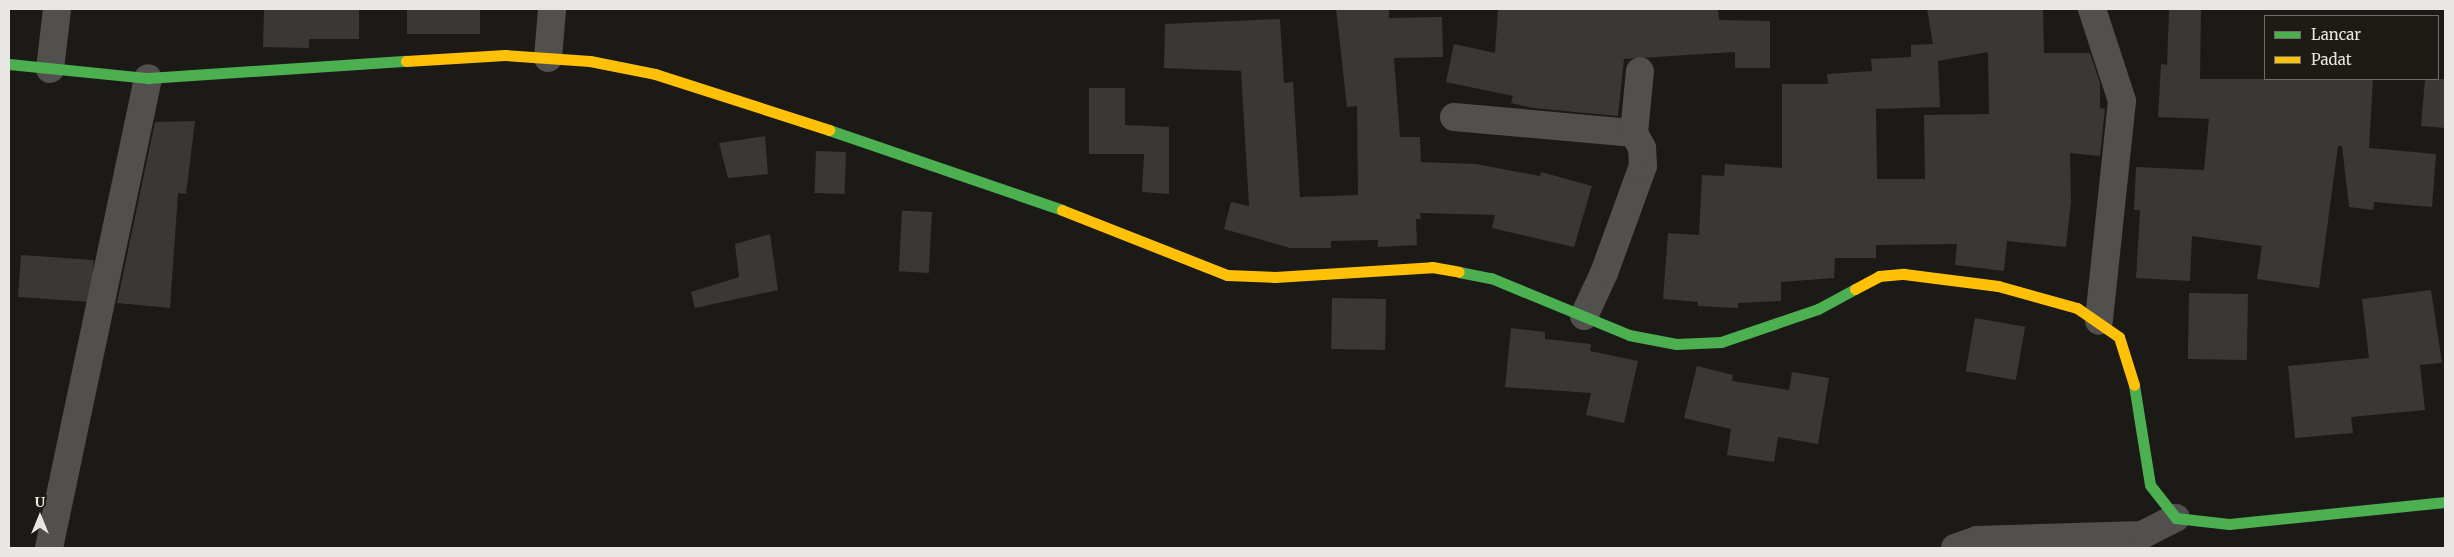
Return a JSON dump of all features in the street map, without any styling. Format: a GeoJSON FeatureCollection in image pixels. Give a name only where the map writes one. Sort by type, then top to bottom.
{"type":"FeatureCollection","features":[{"type":"Feature","properties":{"kind":"street"},"geometry":{"type":"LineString","coordinates":[[50,69],[57,9]]}},
{"type":"Feature","properties":{"kind":"street"},"geometry":{"type":"LineString","coordinates":[[548,58],[552,9]]}},
{"type":"Feature","properties":{"kind":"street"},"geometry":{"type":"LineString","coordinates":[[2092,9],[2122,101],[2099,321]]}},
{"type":"Feature","properties":{"kind":"street"},"geometry":{"type":"LineString","coordinates":[[9,64],[148,78],[495,56],[548,58],[655,74],[771,110],[1107,226],[1227,275],[1275,277],[1432,267],[1491,278],[1629,335],[1676,344],[1721,342],[1818,309],[1879,276],[1904,274],[1998,286],[2077,308],[2099,321],[2118,337],[2130,363],[2150,484],[2176,518]]}},
{"type":"Feature","properties":{"kind":"street"},"geometry":{"type":"LineString","coordinates":[[1584,316],[1604,273],[1642,166],[1642,148],[1634,133],[1640,71]]}},
{"type":"Feature","properties":{"kind":"street"},"geometry":{"type":"LineString","coordinates":[[49,548],[148,78]]}},
{"type":"Feature","properties":{"kind":"street"},"geometry":{"type":"LineString","coordinates":[[1454,117],[1634,133]]}},
{"type":"Feature","properties":{"kind":"street"},"geometry":{"type":"LineString","coordinates":[[1955,548],[1977,540],[2142,535],[2176,518],[2230,524],[2445,502]]}},
{"type":"Feature","properties":{"kind":"building"},"geometry":{"type":"Polygon","coordinates":[[[264,9],[359,9],[359,39],[309,39],[309,48],[263,47],[264,9]]]}},
{"type":"Feature","properties":{"kind":"building"},"geometry":{"type":"Polygon","coordinates":[[[407,9],[480,9],[480,34],[407,34],[407,9]]]}},
{"type":"Feature","properties":{"kind":"building"},"geometry":{"type":"Polygon","coordinates":[[[1336,9],[1389,9],[1389,18],[1442,17],[1443,57],[1394,58],[1400,137],[1420,137],[1421,162],[1476,164],[1540,176],[1541,172],[1592,186],[1574,247],[1492,228],[1495,215],[1420,213],[1421,219],[1416,219],[1417,245],[1378,247],[1378,240],[1331,241],[1331,248],[1290,248],[1224,229],[1231,202],[1249,206],[1241,71],[1164,68],[1165,24],[1280,19],[1284,83],[1293,82],[1300,197],[1358,195],[1357,106],[1347,107],[1336,9]]]}},
{"type":"Feature","properties":{"kind":"building"},"geometry":{"type":"Polygon","coordinates":[[[1498,9],[1718,9],[1719,20],[1770,21],[1770,68],[1735,68],[1735,52],[1624,59],[1618,116],[1533,108],[1511,103],[1513,96],[1446,82],[1454,44],[1495,53],[1498,9]]]}},
{"type":"Feature","properties":{"kind":"building"},"geometry":{"type":"Polygon","coordinates":[[[1927,9],[2043,9],[2044,53],[2090,53],[2100,83],[2100,108],[2105,109],[2100,156],[2070,153],[2071,201],[2066,247],[2007,241],[2004,271],[1955,265],[1957,244],[1876,245],[1876,258],[1835,258],[1834,278],[1781,282],[1781,301],[1738,303],[1738,308],[1698,306],[1698,302],[1663,299],[1668,233],[1699,235],[1702,175],[1724,176],[1725,164],[1782,168],[1782,84],[1828,84],[1827,74],[1872,71],[1871,59],[1911,57],[1911,45],[1933,44],[1927,9]],[[1988,52],[1938,61],[1940,107],[1876,109],[1877,179],[1925,179],[1924,115],[1989,114],[1988,52]]]}},
{"type":"Feature","properties":{"kind":"building"},"geometry":{"type":"Polygon","coordinates":[[[2169,9],[2201,9],[2200,79],[2373,80],[2369,148],[2436,154],[2432,207],[2374,202],[2373,210],[2349,207],[2342,146],[2338,146],[2319,288],[2257,279],[2262,246],[2192,236],[2190,281],[2136,278],[2140,210],[2134,210],[2136,167],[2204,170],[2209,119],[2158,117],[2161,64],[2167,65],[2169,9]]]}},
{"type":"Feature","properties":{"kind":"building"},"geometry":{"type":"Polygon","coordinates":[[[2445,79],[2445,128],[2421,126],[2425,80],[2445,79]]]}},
{"type":"Feature","properties":{"kind":"building"},"geometry":{"type":"Polygon","coordinates":[[[1089,88],[1125,88],[1125,125],[1169,127],[1169,194],[1142,192],[1144,154],[1089,154],[1089,88]]]}},
{"type":"Feature","properties":{"kind":"building"},"geometry":{"type":"Polygon","coordinates":[[[195,121],[186,194],[178,193],[170,308],[117,303],[155,122],[195,121]]]}},
{"type":"Feature","properties":{"kind":"building"},"geometry":{"type":"Polygon","coordinates":[[[765,136],[768,174],[728,178],[719,143],[765,136]]]}},
{"type":"Feature","properties":{"kind":"building"},"geometry":{"type":"Polygon","coordinates":[[[816,151],[846,152],[845,194],[815,193],[816,151]]]}},
{"type":"Feature","properties":{"kind":"building"},"geometry":{"type":"Polygon","coordinates":[[[902,210],[932,212],[929,273],[899,271],[902,210]]]}},
{"type":"Feature","properties":{"kind":"building"},"geometry":{"type":"Polygon","coordinates":[[[770,234],[778,290],[695,308],[691,292],[739,277],[735,244],[770,234]]]}},
{"type":"Feature","properties":{"kind":"building"},"geometry":{"type":"Polygon","coordinates":[[[21,255],[94,260],[91,302],[18,297],[21,255]]]}},
{"type":"Feature","properties":{"kind":"building"},"geometry":{"type":"Polygon","coordinates":[[[2431,290],[2442,363],[2420,365],[2425,410],[2351,417],[2353,433],[2295,438],[2288,366],[2369,358],[2362,299],[2431,290]]]}},
{"type":"Feature","properties":{"kind":"building"},"geometry":{"type":"Polygon","coordinates":[[[2189,293],[2248,294],[2247,360],[2188,359],[2189,293]]]}},
{"type":"Feature","properties":{"kind":"building"},"geometry":{"type":"Polygon","coordinates":[[[1332,298],[1386,299],[1385,350],[1331,349],[1332,298]]]}},
{"type":"Feature","properties":{"kind":"building"},"geometry":{"type":"Polygon","coordinates":[[[1975,318],[2025,327],[2016,380],[1966,371],[1975,318]]]}},
{"type":"Feature","properties":{"kind":"building"},"geometry":{"type":"Polygon","coordinates":[[[1511,328],[1545,332],[1545,339],[1591,344],[1590,351],[1638,361],[1624,423],[1586,415],[1591,393],[1505,387],[1511,328]]]}},
{"type":"Feature","properties":{"kind":"building"},"geometry":{"type":"Polygon","coordinates":[[[1697,366],[1733,375],[1732,381],[1789,390],[1792,372],[1829,378],[1818,444],[1778,437],[1774,462],[1727,455],[1731,429],[1684,418],[1697,366]]]}},
{"type":"Feature","properties":{"kind":"traffic: fast"},"geometry":{"type":"LineString","coordinates":[[9,64],[148,78],[406,61]]}},
{"type":"Feature","properties":{"kind":"traffic: fast"},"geometry":{"type":"LineString","coordinates":[[829,130],[1062,210]]}},
{"type":"Feature","properties":{"kind":"traffic: fast"},"geometry":{"type":"LineString","coordinates":[[1459,272],[1491,278],[1629,335],[1676,344],[1721,342],[1818,309],[1855,289]]}},
{"type":"Feature","properties":{"kind":"traffic: fast"},"geometry":{"type":"LineString","coordinates":[[2134,385],[2150,485],[2176,518],[2229,524],[2445,502]]}},
{"type":"Feature","properties":{"kind":"traffic: slow"},"geometry":{"type":"LineString","coordinates":[[406,61],[505,55],[590,61],[655,74],[829,130]]}},
{"type":"Feature","properties":{"kind":"traffic: slow"},"geometry":{"type":"LineString","coordinates":[[1062,210],[1227,275],[1275,277],[1432,267],[1459,272]]}},
{"type":"Feature","properties":{"kind":"traffic: slow"},"geometry":{"type":"LineString","coordinates":[[1855,289],[1879,276],[1904,274],[1998,286],[2077,308],[2119,337],[2134,385]]}}]}
